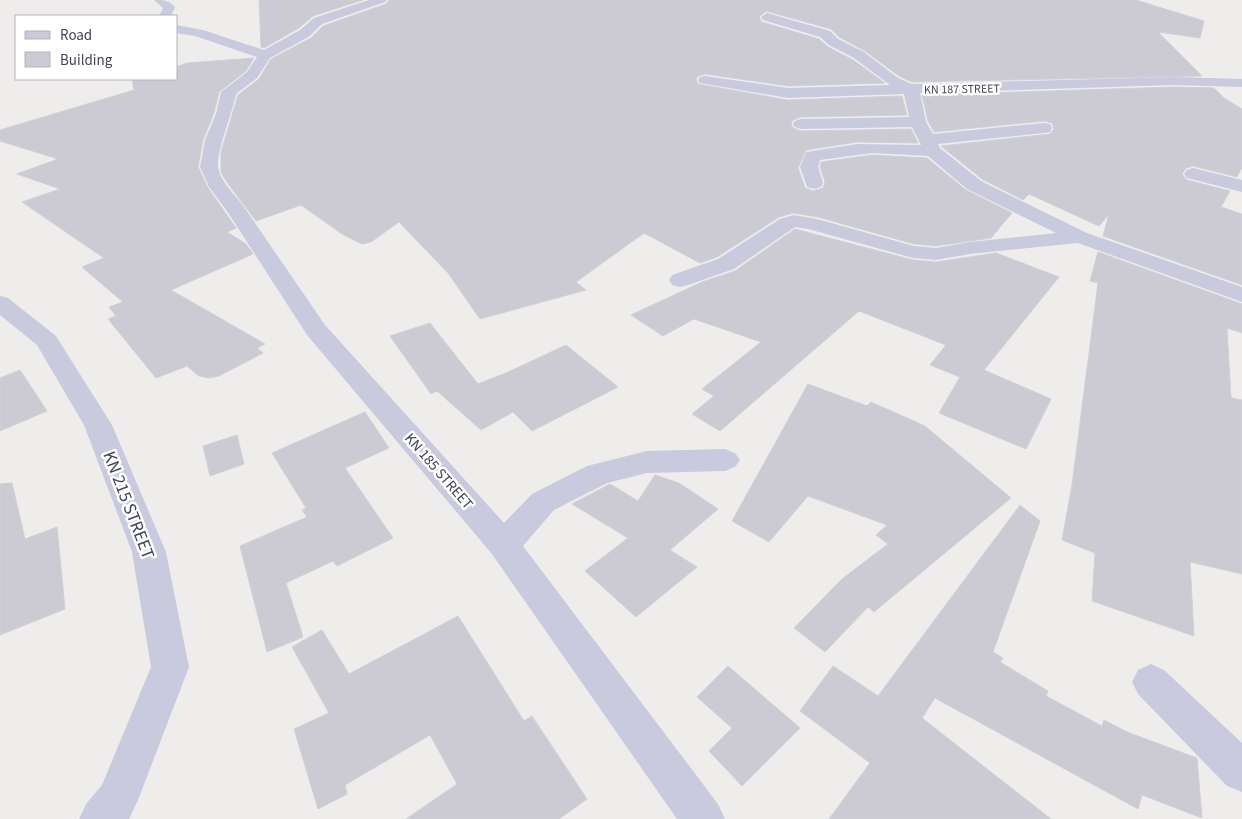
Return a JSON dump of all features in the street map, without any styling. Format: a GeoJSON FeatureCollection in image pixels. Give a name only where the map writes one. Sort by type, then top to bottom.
{"type":"FeatureCollection","features":[{"type":"Feature","properties":{"kind":"street"},"geometry":{"type":"LineString","coordinates":[[160,0],[169,7],[165,15]]}},
{"type":"Feature","properties":{"kind":"street"},"geometry":{"type":"LineString","coordinates":[[178,29],[198,33],[265,55],[305,33],[318,21],[381,0]]}},
{"type":"Feature","properties":{"kind":"street"},"geometry":{"type":"LineString","coordinates":[[767,17],[825,34],[830,41],[851,50],[894,83],[911,89]]}},
{"type":"Feature","properties":{"kind":"street","name":"KN 185 STREET"},"geometry":{"type":"LineString","coordinates":[[265,55],[252,75],[229,92],[224,114],[214,140],[209,167],[218,187],[245,223],[316,330],[504,545],[703,819]]}},
{"type":"Feature","properties":{"kind":"street"},"geometry":{"type":"LineString","coordinates":[[705,80],[788,93],[911,89]]}},
{"type":"Feature","properties":{"kind":"street","name":"KN 187 STREET"},"geometry":{"type":"LineString","coordinates":[[1242,83],[1174,81],[911,89],[918,122],[930,145],[974,185],[1080,237],[1242,295]]}},
{"type":"Feature","properties":{"kind":"street"},"geometry":{"type":"LineString","coordinates":[[801,124],[918,122]]}},
{"type":"Feature","properties":{"kind":"street"},"geometry":{"type":"LineString","coordinates":[[814,182],[809,167],[812,156],[859,148],[930,145],[1044,128]]}},
{"type":"Feature","properties":{"kind":"street"},"geometry":{"type":"LineString","coordinates":[[1193,174],[1242,186]]}},
{"type":"Feature","properties":{"kind":"street"},"geometry":{"type":"LineString","coordinates":[[680,280],[726,264],[787,224],[794,222],[810,223],[913,252],[936,254],[970,248],[1080,237]]}},
{"type":"Feature","properties":{"kind":"street","name":"KN 215 STREET"},"geometry":{"type":"LineString","coordinates":[[0,303],[47,341],[93,417],[149,552],[170,668],[117,800],[102,819]]}},
{"type":"Feature","properties":{"kind":"street"},"geometry":{"type":"LineString","coordinates":[[504,545],[542,502],[598,474],[647,462],[725,460]]}},
{"type":"Feature","properties":{"kind":"street"},"geometry":{"type":"LineString","coordinates":[[1151,682],[1242,771]]}},
{"type":"Feature","properties":{"kind":"building"},"geometry":{"type":"Polygon","coordinates":[[[259,0],[363,0],[313,16],[299,28],[264,48],[261,47],[259,0]]]}},
{"type":"Feature","properties":{"kind":"building"},"geometry":{"type":"Polygon","coordinates":[[[389,0],[1136,0],[1204,21],[1200,38],[1158,32],[1202,76],[912,82],[899,76],[865,51],[839,37],[831,29],[766,11],[759,17],[762,22],[819,39],[828,47],[853,60],[885,83],[788,86],[705,74],[698,76],[696,79],[698,84],[788,100],[902,96],[907,115],[801,117],[793,120],[791,123],[793,128],[801,131],[911,129],[918,143],[857,142],[806,150],[798,168],[805,188],[813,191],[823,188],[825,182],[820,167],[821,162],[872,155],[927,158],[966,190],[1012,213],[991,238],[936,246],[914,244],[818,217],[793,213],[779,217],[717,257],[700,263],[644,233],[576,282],[586,290],[480,319],[448,273],[399,222],[371,242],[362,244],[342,234],[301,205],[256,221],[221,172],[221,152],[238,95],[259,79],[271,59],[311,38],[323,26],[386,4],[389,0]]]}},
{"type":"Feature","properties":{"kind":"building"},"geometry":{"type":"Polygon","coordinates":[[[254,58],[246,71],[219,92],[214,113],[203,140],[198,167],[208,188],[236,228],[227,232],[246,244],[253,254],[171,290],[265,344],[257,348],[263,353],[219,376],[209,378],[199,376],[187,366],[156,378],[108,319],[116,316],[109,307],[123,302],[82,267],[104,258],[22,202],[60,189],[17,174],[58,159],[0,141],[0,130],[134,90],[132,80],[178,80],[178,66],[187,63],[254,58]]]}},
{"type":"Feature","properties":{"kind":"building"},"geometry":{"type":"Polygon","coordinates":[[[1174,87],[1214,88],[1224,98],[1242,109],[1242,167],[1237,177],[1193,166],[1186,168],[1182,174],[1187,180],[1230,191],[1221,207],[1242,214],[1242,285],[1103,236],[1109,214],[1099,226],[1029,194],[1023,200],[982,179],[941,146],[1050,134],[1054,129],[1052,123],[1044,121],[934,132],[928,121],[922,95],[1174,87]]]}},
{"type":"Feature","properties":{"kind":"building"},"geometry":{"type":"Polygon","coordinates":[[[795,229],[913,260],[936,262],[996,253],[1059,277],[984,370],[1051,399],[1026,449],[939,413],[960,377],[930,365],[946,345],[859,311],[720,431],[692,414],[714,396],[702,389],[761,342],[694,319],[663,336],[631,315],[702,282],[735,271],[795,229]]]}},
{"type":"Feature","properties":{"kind":"building"},"geometry":{"type":"Polygon","coordinates":[[[1098,252],[1242,304],[1242,333],[1227,328],[1231,398],[1242,400],[1242,574],[1190,562],[1194,636],[1092,601],[1095,553],[1062,540],[1072,485],[1098,283],[1090,281],[1098,252]]]}},
{"type":"Feature","properties":{"kind":"building"},"geometry":{"type":"Polygon","coordinates":[[[430,323],[478,384],[566,345],[618,387],[532,431],[513,412],[481,430],[437,391],[431,394],[390,336],[430,323]]]}},
{"type":"Feature","properties":{"kind":"building"},"geometry":{"type":"Polygon","coordinates":[[[20,370],[47,411],[0,431],[0,378],[20,370]]]}},
{"type":"Feature","properties":{"kind":"building"},"geometry":{"type":"Polygon","coordinates":[[[808,384],[867,406],[871,402],[925,426],[1011,498],[874,612],[868,607],[825,652],[794,628],[842,579],[888,544],[876,535],[887,525],[808,496],[769,542],[732,521],[808,384]]]}},
{"type":"Feature","properties":{"kind":"building"},"geometry":{"type":"Polygon","coordinates":[[[365,412],[389,448],[345,468],[393,538],[337,566],[333,561],[286,583],[303,637],[267,652],[240,546],[307,517],[302,510],[306,508],[272,453],[365,412]]]}},
{"type":"Feature","properties":{"kind":"building"},"geometry":{"type":"Polygon","coordinates":[[[237,435],[244,464],[210,476],[203,446],[237,435]]]}},
{"type":"Feature","properties":{"kind":"building"},"geometry":{"type":"Polygon","coordinates":[[[655,475],[679,483],[718,509],[670,550],[697,567],[636,617],[585,571],[628,538],[572,504],[610,484],[638,501],[655,475]]]}},
{"type":"Feature","properties":{"kind":"building"},"geometry":{"type":"Polygon","coordinates":[[[12,483],[25,539],[57,527],[65,609],[0,635],[0,484],[12,483]]]}},
{"type":"Feature","properties":{"kind":"building"},"geometry":{"type":"Polygon","coordinates":[[[1020,505],[1040,521],[993,652],[1003,658],[1000,662],[1048,691],[1046,696],[1102,726],[1104,720],[1127,732],[1197,758],[1202,818],[1142,795],[1138,809],[935,698],[922,718],[1051,819],[829,819],[870,763],[800,711],[833,666],[878,696],[1020,505]]]}},
{"type":"Feature","properties":{"kind":"building"},"geometry":{"type":"Polygon","coordinates":[[[458,616],[524,721],[532,716],[587,799],[559,819],[406,819],[457,784],[430,735],[345,785],[347,794],[318,809],[294,729],[329,713],[292,647],[322,630],[349,674],[458,616]]]}},
{"type":"Feature","properties":{"kind":"building"},"geometry":{"type":"Polygon","coordinates":[[[728,666],[800,728],[742,786],[709,751],[732,728],[697,697],[728,666]]]}}]}
